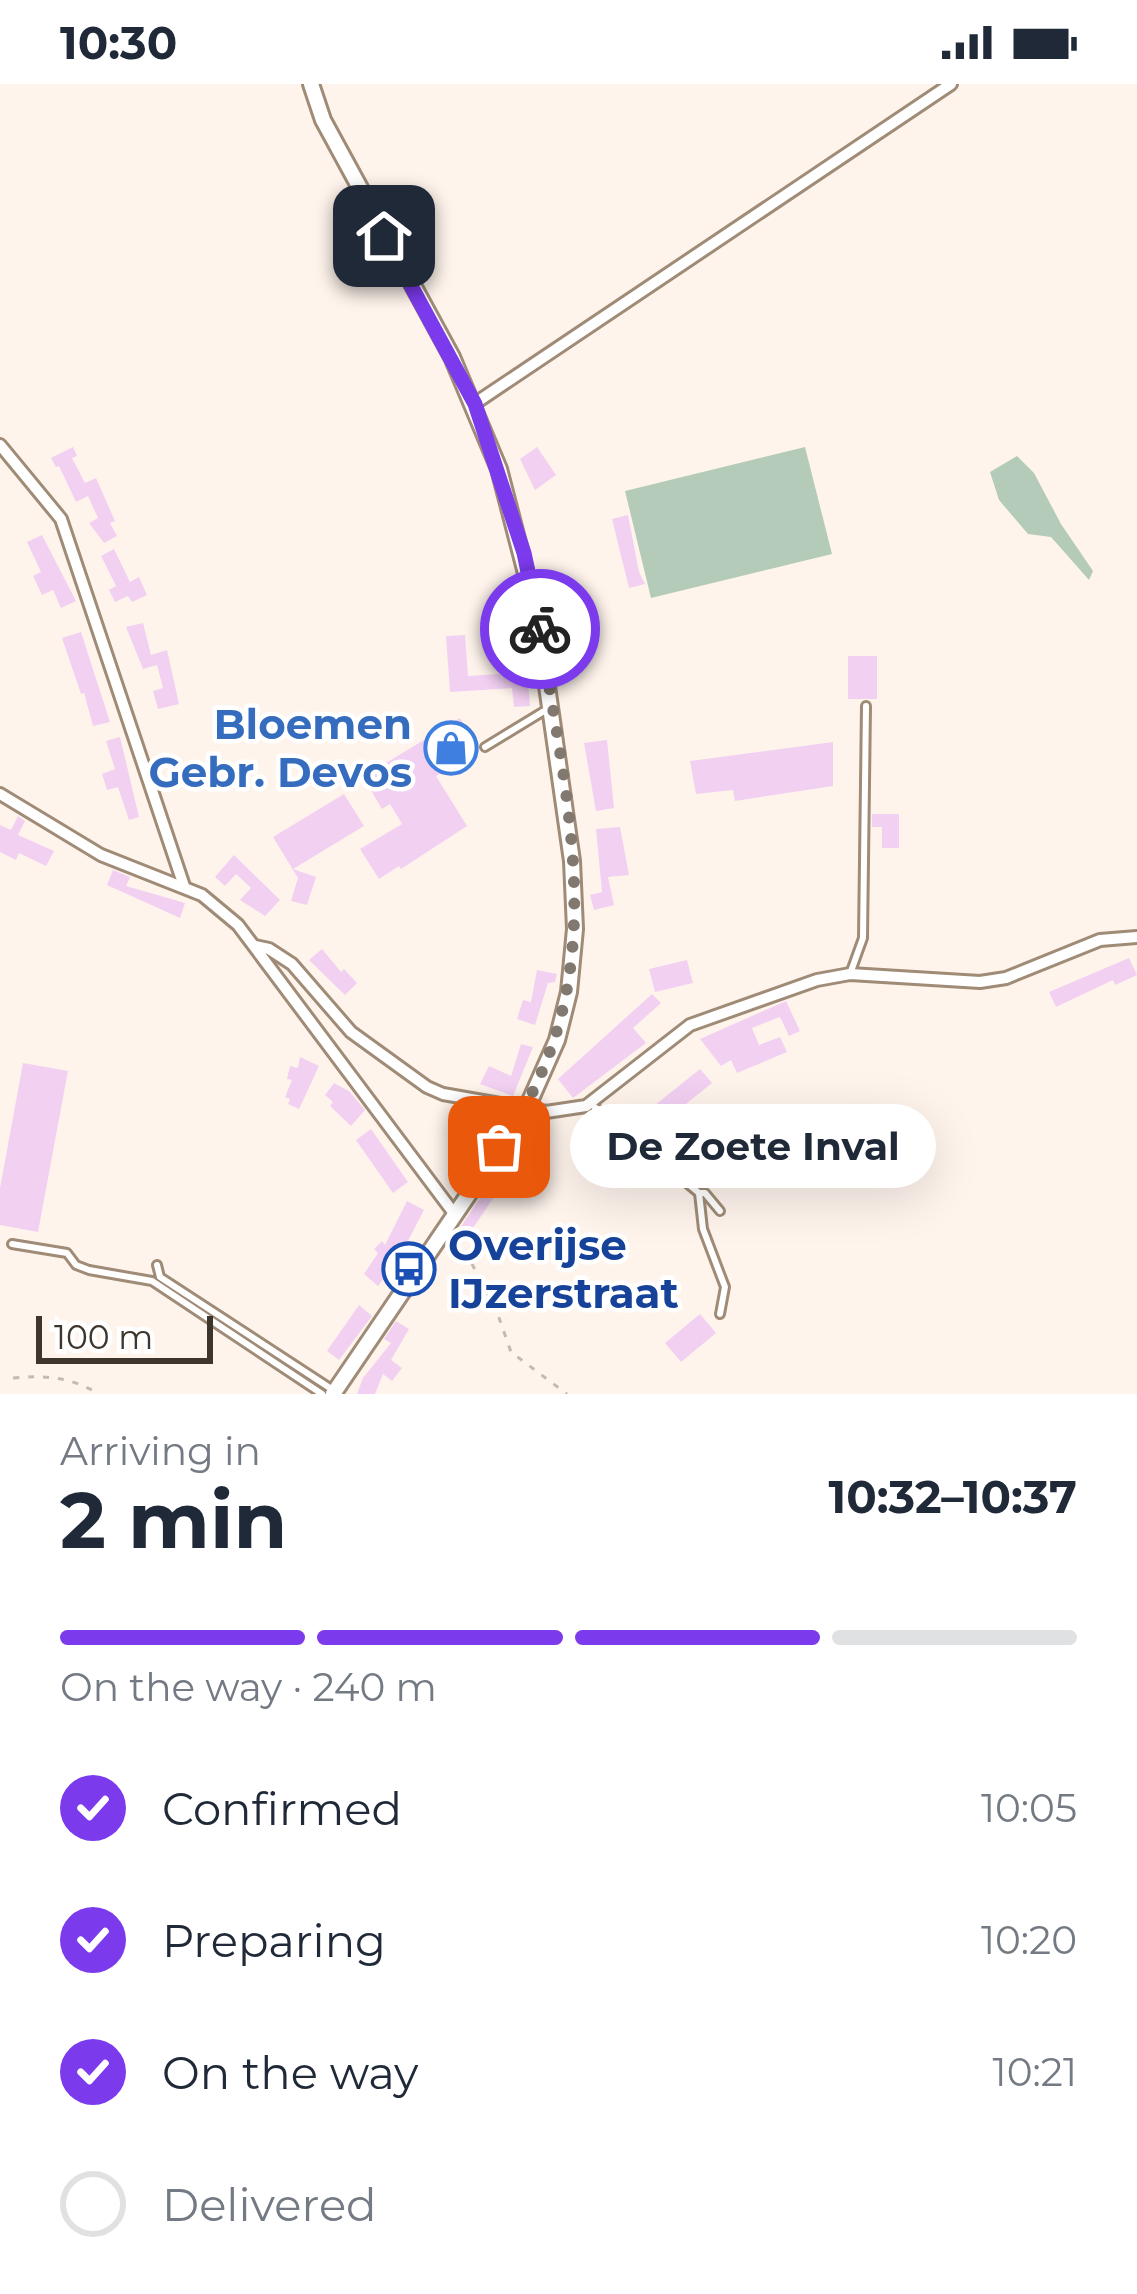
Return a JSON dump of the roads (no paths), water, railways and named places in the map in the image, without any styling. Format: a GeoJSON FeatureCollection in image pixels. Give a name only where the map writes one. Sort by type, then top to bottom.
{"type":"FeatureCollection","features":[{"type":"Feature","properties":{"kind":"street"},"geometry":{"type":"LineString","coordinates":[[311,84],[323,120],[475,404],[524,553],[552,706],[574,894],[573,966],[557,1040],[526,1110],[330,1393]]}},
{"type":"Feature","properties":{"kind":"street"},"geometry":{"type":"LineString","coordinates":[[475,404],[952,84]]}},
{"type":"Feature","properties":{"kind":"street"},"geometry":{"type":"LineString","coordinates":[[0,445],[61,519],[184,886]]}},
{"type":"Feature","properties":{"kind":"street"},"geometry":{"type":"LineString","coordinates":[[0,794],[101,855],[184,886],[238,925],[451,1216]]}},
{"type":"Feature","properties":{"kind":"street"},"geometry":{"type":"LineString","coordinates":[[255,946],[292,964],[351,1032],[427,1087],[526,1110],[568,1111],[590,1103],[690,1025],[817,980],[850,974],[980,982],[1006,978],[1100,940],[1137,937]]}},
{"type":"Feature","properties":{"kind":"lane"},"geometry":{"type":"LineString","coordinates":[[485,747],[552,706]]}},
{"type":"Feature","properties":{"kind":"lane"},"geometry":{"type":"LineString","coordinates":[[850,974],[862,938],[866,706]]}},
{"type":"Feature","properties":{"kind":"lane"},"geometry":{"type":"LineString","coordinates":[[590,1103],[699,1193],[705,1193],[720,1211]]}},
{"type":"Feature","properties":{"kind":"lane"},"geometry":{"type":"LineString","coordinates":[[699,1193],[703,1229],[725,1288],[720,1314]]}},
{"type":"Feature","properties":{"kind":"lane"},"geometry":{"type":"LineString","coordinates":[[12,1244],[67,1253],[89,1270],[152,1281],[330,1393]]}},
{"type":"Feature","properties":{"kind":"lane"},"geometry":{"type":"LineString","coordinates":[[157,1265],[160,1276],[330,1393]]}},
{"type":"Feature","properties":{"kind":"place","name":"Bloemen Gebr. Devos"},"geometry":{"type":"Point","coordinates":[451,748]}},
{"type":"Feature","properties":{"kind":"place","name":"De Zoete Inval"},"geometry":{"type":"Point","coordinates":[499,1147]}},
{"type":"Feature","properties":{"kind":"place","name":"Overijse IJzerstraat"},"geometry":{"type":"Point","coordinates":[409,1269]}}]}
